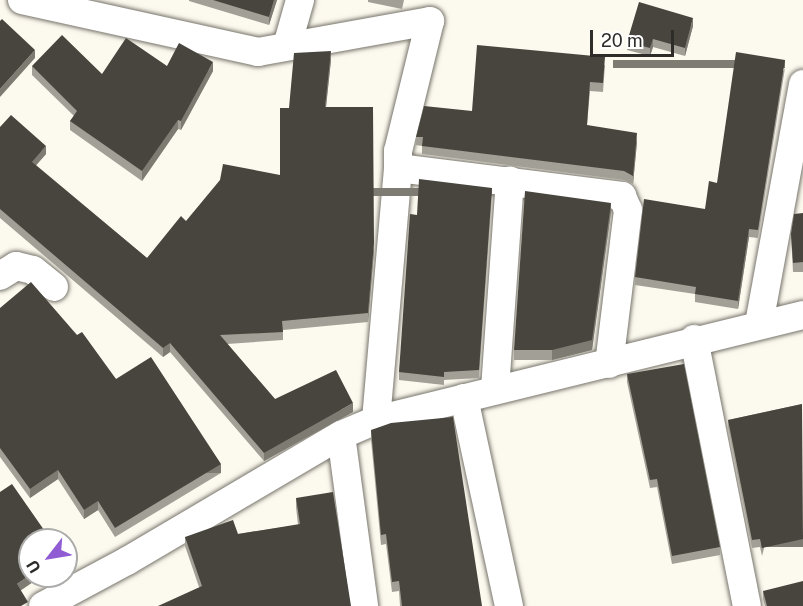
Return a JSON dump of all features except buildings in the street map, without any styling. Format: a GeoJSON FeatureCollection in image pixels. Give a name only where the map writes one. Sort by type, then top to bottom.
{"type":"FeatureCollection","features":[{"type":"Feature","properties":{"kind":"street"},"geometry":{"type":"LineString","coordinates":[[22,0],[258,52],[435,10],[398,151],[376,420]]}},
{"type":"Feature","properties":{"kind":"street"},"geometry":{"type":"LineString","coordinates":[[287,46],[300,0]]}},
{"type":"Feature","properties":{"kind":"street"},"geometry":{"type":"LineString","coordinates":[[759,324],[803,84]]}},
{"type":"Feature","properties":{"kind":"street"},"geometry":{"type":"LineString","coordinates":[[398,168],[622,196],[627,204],[609,363]]}},
{"type":"Feature","properties":{"kind":"street"},"geometry":{"type":"LineString","coordinates":[[495,389],[510,181]]}},
{"type":"Feature","properties":{"kind":"street"},"geometry":{"type":"LineString","coordinates":[[2,269],[16,266],[33,270],[54,287]]}},
{"type":"Feature","properties":{"kind":"street"},"geometry":{"type":"LineString","coordinates":[[43,606],[127,561],[341,435],[376,420],[495,389],[609,363],[694,339],[803,315]]}},
{"type":"Feature","properties":{"kind":"street"},"geometry":{"type":"LineString","coordinates":[[694,339],[747,606]]}},
{"type":"Feature","properties":{"kind":"street"},"geometry":{"type":"LineString","coordinates":[[464,398],[509,606]]}},
{"type":"Feature","properties":{"kind":"street"},"geometry":{"type":"LineString","coordinates":[[341,435],[364,606]]}}]}
